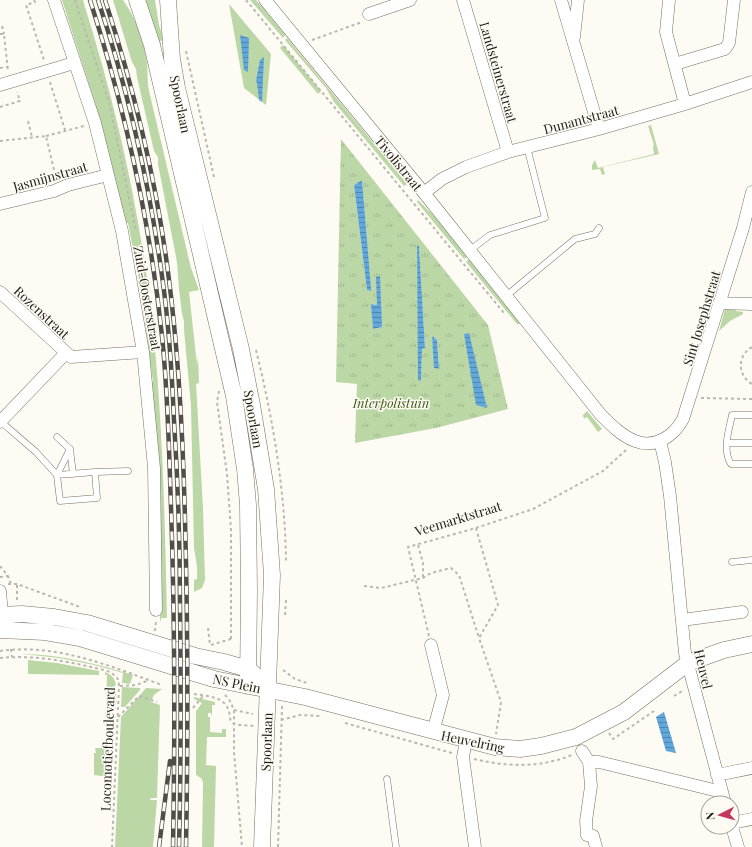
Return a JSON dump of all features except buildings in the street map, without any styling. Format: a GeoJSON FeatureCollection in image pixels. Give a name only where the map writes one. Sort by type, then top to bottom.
{"type":"FeatureCollection","features":[{"type":"Feature","properties":{"kind":"street","name":"Zuid-Oosterstraat"},"geometry":{"type":"LineString","coordinates":[[54,0],[95,123],[122,230],[143,352],[154,468],[156,610]]}},
{"type":"Feature","properties":{"kind":"street","name":"Spoorlaan"},"geometry":{"type":"LineString","coordinates":[[137,0],[152,45],[198,208],[241,349],[266,489],[272,575],[268,689],[274,728],[262,847]]}},
{"type":"Feature","properties":{"kind":"street","name":"Spoorlaan"},"geometry":{"type":"LineString","coordinates":[[168,0],[173,65],[185,124],[198,208],[234,396],[245,469],[249,547],[248,686]]}},
{"type":"Feature","properties":{"kind":"street","name":"Tivolistraat"},"geometry":{"type":"LineString","coordinates":[[265,0],[424,193],[601,415],[613,427],[635,441]]}},
{"type":"Feature","properties":{"kind":"street"},"geometry":{"type":"LineString","coordinates":[[369,14],[410,0]]}},
{"type":"Feature","properties":{"kind":"street","name":"Landsteinerstraat"},"geometry":{"type":"LineString","coordinates":[[463,0],[508,152]]}},
{"type":"Feature","properties":{"kind":"street"},"geometry":{"type":"LineString","coordinates":[[561,0],[599,129]]}},
{"type":"Feature","properties":{"kind":"street"},"geometry":{"type":"LineString","coordinates":[[573,43],[578,0]]}},
{"type":"Feature","properties":{"kind":"street"},"geometry":{"type":"LineString","coordinates":[[670,0],[666,32],[685,104]]}},
{"type":"Feature","properties":{"kind":"street"},"geometry":{"type":"LineString","coordinates":[[674,64],[725,49],[729,43],[734,0]]}},
{"type":"Feature","properties":{"kind":"street"},"geometry":{"type":"LineString","coordinates":[[8,82],[74,63]]}},
{"type":"Feature","properties":{"kind":"street","name":"Dunantstraat"},"geometry":{"type":"LineString","coordinates":[[424,193],[442,179],[466,167],[508,152],[599,129],[685,104],[752,82]]}},
{"type":"Feature","properties":{"kind":"street","name":"Jasmijnstraat"},"geometry":{"type":"LineString","coordinates":[[0,204],[54,191],[68,185],[108,175]]}},
{"type":"Feature","properties":{"kind":"street","name":"Sint Josephstraat"},"geometry":{"type":"LineString","coordinates":[[660,441],[668,437],[680,426],[743,228],[752,192]]}},
{"type":"Feature","properties":{"kind":"street","name":"Rozenstraat"},"geometry":{"type":"LineString","coordinates":[[0,292],[66,353]]}},
{"type":"Feature","properties":{"kind":"street"},"geometry":{"type":"LineString","coordinates":[[719,303],[752,304]]}},
{"type":"Feature","properties":{"kind":"street"},"geometry":{"type":"LineString","coordinates":[[0,422],[66,353],[71,357],[143,352]]}},
{"type":"Feature","properties":{"kind":"street"},"geometry":{"type":"LineString","coordinates":[[635,441],[646,444],[660,441]]}},
{"type":"Feature","properties":{"kind":"street","name":"Heuvel"},"geometry":{"type":"LineString","coordinates":[[660,441],[670,496],[685,653],[722,795]]}},
{"type":"Feature","properties":{"kind":"street"},"geometry":{"type":"LineString","coordinates":[[0,591],[1,620]]}},
{"type":"Feature","properties":{"kind":"street"},"geometry":{"type":"LineString","coordinates":[[682,620],[742,612]]}},
{"type":"Feature","properties":{"kind":"street","name":"NS Plein"},"geometry":{"type":"LineString","coordinates":[[1,620],[22,614],[54,617],[87,623],[195,656],[248,669],[268,689]]}},
{"type":"Feature","properties":{"kind":"street","name":"NS Plein"},"geometry":{"type":"LineString","coordinates":[[1,620],[45,632],[80,638],[214,679],[268,689]]}},
{"type":"Feature","properties":{"kind":"street"},"geometry":{"type":"LineString","coordinates":[[431,644],[443,696],[433,732]]}},
{"type":"Feature","properties":{"kind":"street","name":"Heuvelring"},"geometry":{"type":"LineString","coordinates":[[268,689],[306,697],[495,748],[520,749],[541,746],[576,737],[624,712],[689,668],[717,652],[752,644]]}},
{"type":"Feature","properties":{"kind":"street"},"geometry":{"type":"LineString","coordinates":[[466,741],[463,757],[475,847]]}},
{"type":"Feature","properties":{"kind":"street"},"geometry":{"type":"LineString","coordinates":[[582,751],[589,762],[591,786],[586,821],[586,841]]}},
{"type":"Feature","properties":{"kind":"street","name":"Heuvel"},"geometry":{"type":"LineString","coordinates":[[589,762],[598,762],[716,795]]}},
{"type":"Feature","properties":{"kind":"street"},"geometry":{"type":"LineString","coordinates":[[717,775],[752,768]]}},
{"type":"Feature","properties":{"kind":"street"},"geometry":{"type":"LineString","coordinates":[[740,821],[752,819]]}},
{"type":"Feature","properties":{"kind":"street"},"geometry":{"type":"LineString","coordinates":[[734,835],[738,847]]}},
{"type":"Feature","properties":{"kind":"street"},"geometry":{"type":"LineString","coordinates":[[586,841],[593,836],[596,847]]}},
{"type":"Feature","properties":{"kind":"lane"},"geometry":{"type":"LineString","coordinates":[[469,251],[490,235],[545,218],[527,147]]}},
{"type":"Feature","properties":{"kind":"lane"},"geometry":{"type":"LineString","coordinates":[[506,296],[575,239],[595,234],[599,228]]}},
{"type":"Feature","properties":{"kind":"lane"},"geometry":{"type":"LineString","coordinates":[[752,415],[732,415],[727,442],[727,458],[731,464],[752,464]]}},
{"type":"Feature","properties":{"kind":"lane"},"geometry":{"type":"LineString","coordinates":[[0,422],[36,452],[58,475]]}},
{"type":"Feature","properties":{"kind":"lane"},"geometry":{"type":"LineString","coordinates":[[57,437],[70,448],[73,474]]}},
{"type":"Feature","properties":{"kind":"lane"},"geometry":{"type":"LineString","coordinates":[[727,442],[752,443]]}},
{"type":"Feature","properties":{"kind":"lane"},"geometry":{"type":"LineString","coordinates":[[70,448],[58,475],[60,502],[97,498],[94,472]]}},
{"type":"Feature","properties":{"kind":"lane"},"geometry":{"type":"LineString","coordinates":[[58,475],[128,471]]}},
{"type":"Feature","properties":{"kind":"lane"},"geometry":{"type":"LineString","coordinates":[[732,562],[752,560]]}},
{"type":"Feature","properties":{"kind":"lane"},"geometry":{"type":"LineString","coordinates":[[387,779],[396,847]]}},
{"type":"Feature","properties":{"kind":"path"},"geometry":{"type":"LineString","coordinates":[[75,0],[109,102],[136,231]]}},
{"type":"Feature","properties":{"kind":"path","name":"Tivolistraat"},"geometry":{"type":"LineString","coordinates":[[246,0],[504,314]]}},
{"type":"Feature","properties":{"kind":"path"},"geometry":{"type":"LineString","coordinates":[[302,44],[371,19],[369,14]]}},
{"type":"Feature","properties":{"kind":"path"},"geometry":{"type":"LineString","coordinates":[[0,107],[20,101],[8,82],[8,67],[2,26]]}},
{"type":"Feature","properties":{"kind":"path"},"geometry":{"type":"LineString","coordinates":[[0,68],[8,67]]}},
{"type":"Feature","properties":{"kind":"path"},"geometry":{"type":"LineString","coordinates":[[28,121],[32,138]]}},
{"type":"Feature","properties":{"kind":"path"},"geometry":{"type":"LineString","coordinates":[[0,141],[46,136],[95,123]]}},
{"type":"Feature","properties":{"kind":"path"},"geometry":{"type":"LineString","coordinates":[[46,136],[59,188]]}},
{"type":"Feature","properties":{"kind":"path"},"geometry":{"type":"LineString","coordinates":[[752,347],[743,355],[740,365],[742,374],[752,384]]}},
{"type":"Feature","properties":{"kind":"path"},"geometry":{"type":"LineString","coordinates":[[219,390],[217,402],[227,474],[231,530],[231,639],[225,642]]}},
{"type":"Feature","properties":{"kind":"path"},"geometry":{"type":"LineString","coordinates":[[690,398],[752,399]]}},
{"type":"Feature","properties":{"kind":"path","name":"Veemarktstraat"},"geometry":{"type":"LineString","coordinates":[[431,644],[408,547],[476,528],[533,509],[603,471],[635,441]]}},
{"type":"Feature","properties":{"kind":"path"},"geometry":{"type":"LineString","coordinates":[[476,528],[498,605],[479,638]]}},
{"type":"Feature","properties":{"kind":"path"},"geometry":{"type":"LineString","coordinates":[[418,545],[423,563],[423,578]]}},
{"type":"Feature","properties":{"kind":"path"},"geometry":{"type":"LineString","coordinates":[[0,566],[8,576],[11,584]]}},
{"type":"Feature","properties":{"kind":"path"},"geometry":{"type":"LineString","coordinates":[[364,586],[381,588],[423,578],[431,573],[451,568],[459,575],[501,702],[496,734]]}},
{"type":"Feature","properties":{"kind":"path"},"geometry":{"type":"LineString","coordinates":[[0,577],[8,576]]}},
{"type":"Feature","properties":{"kind":"path"},"geometry":{"type":"LineString","coordinates":[[208,628],[210,645]]}},
{"type":"Feature","properties":{"kind":"path"},"geometry":{"type":"LineString","coordinates":[[11,649],[12,657]]}},
{"type":"Feature","properties":{"kind":"path"},"geometry":{"type":"LineString","coordinates":[[0,651],[11,649],[36,650],[73,655],[102,663],[162,686]]}},
{"type":"Feature","properties":{"kind":"path","name":"Locomotiefboulevard"},"geometry":{"type":"LineString","coordinates":[[0,658],[12,657],[53,659],[100,669],[114,675],[119,681],[112,847]]}},
{"type":"Feature","properties":{"kind":"path"},"geometry":{"type":"LineString","coordinates":[[283,670],[295,680],[308,683]]}},
{"type":"Feature","properties":{"kind":"path"},"geometry":{"type":"LineString","coordinates":[[119,686],[136,685],[148,680]]}},
{"type":"Feature","properties":{"kind":"path"},"geometry":{"type":"LineString","coordinates":[[194,694],[219,699],[228,710],[230,721],[234,724],[274,728]]}},
{"type":"Feature","properties":{"kind":"path"},"geometry":{"type":"LineString","coordinates":[[224,694],[230,699],[234,710],[234,752],[242,847]]}},
{"type":"Feature","properties":{"kind":"path"},"geometry":{"type":"LineString","coordinates":[[118,718],[139,696],[157,702]]}},
{"type":"Feature","properties":{"kind":"path"},"geometry":{"type":"LineString","coordinates":[[193,708],[203,696]]}},
{"type":"Feature","properties":{"kind":"path"},"geometry":{"type":"LineString","coordinates":[[609,733],[613,739],[654,711]]}},
{"type":"Feature","properties":{"kind":"path","name":"Spoorlaan"},"geometry":{"type":"LineString","coordinates":[[278,847],[274,728],[282,720]]}},
{"type":"Feature","properties":{"kind":"path","name":"Heuvelring"},"geometry":{"type":"LineString","coordinates":[[490,733],[502,735]]}},
{"type":"Feature","properties":{"kind":"green space"},"geometry":{"type":"Polygon","coordinates":[[[62,0],[83,0],[109,89],[119,130],[143,254],[154,338],[162,443],[167,618],[161,618],[161,622],[151,382],[153,382],[140,285],[128,223],[123,224],[95,103],[62,0]]]}},
{"type":"Feature","properties":{"kind":"green space"},"geometry":{"type":"Polygon","coordinates":[[[113,0],[123,0],[136,22],[142,39],[147,63],[149,91],[191,268],[199,290],[189,292],[197,365],[198,356],[199,383],[196,384],[203,508],[205,580],[202,588],[194,592],[194,580],[197,579],[197,572],[194,549],[191,405],[184,321],[177,262],[158,164],[158,157],[154,151],[136,69],[132,62],[113,0]]]}},
{"type":"Feature","properties":{"kind":"green space"},"geometry":{"type":"Polygon","coordinates":[[[143,0],[155,0],[159,25],[164,40],[160,41],[161,44],[157,45],[143,0]]]}},
{"type":"Feature","properties":{"kind":"green space"},"geometry":{"type":"Polygon","coordinates":[[[250,0],[256,0],[285,35],[283,38],[250,0]]]}},
{"type":"Feature","properties":{"kind":"green space"},"geometry":{"type":"Polygon","coordinates":[[[229,4],[271,54],[266,105],[244,88],[229,4]]]}},
{"type":"Feature","properties":{"kind":"green space"},"geometry":{"type":"Polygon","coordinates":[[[287,38],[407,184],[404,186],[334,102],[326,88],[285,40],[287,38]]]}},
{"type":"Feature","properties":{"kind":"green space"},"geometry":{"type":"Polygon","coordinates":[[[283,45],[321,91],[318,94],[280,48],[283,45]]]}},
{"type":"Feature","properties":{"kind":"green space"},"geometry":{"type":"Polygon","coordinates":[[[651,125],[659,154],[603,167],[605,174],[602,175],[600,169],[592,170],[592,165],[595,160],[598,168],[654,154],[654,145],[648,126],[651,125]]]}},
{"type":"Feature","properties":{"kind":"green space","name":"Interpolistuin"},"geometry":{"type":"Polygon","coordinates":[[[341,139],[488,325],[508,409],[436,428],[355,443],[357,384],[336,382],[341,139]],[[362,180],[354,185],[367,290],[371,291],[362,180]],[[417,245],[421,380],[422,349],[425,348],[419,247],[417,245]],[[372,304],[373,329],[382,327],[377,305],[372,304]],[[432,336],[435,368],[439,369],[437,340],[432,336]]]}},
{"type":"Feature","properties":{"kind":"green space"},"geometry":{"type":"Polygon","coordinates":[[[418,200],[433,215],[467,257],[464,259],[417,202],[418,200]]]}},
{"type":"Feature","properties":{"kind":"green space"},"geometry":{"type":"Polygon","coordinates":[[[469,259],[522,324],[517,324],[466,262],[469,259]]]}},
{"type":"Feature","properties":{"kind":"green space"},"geometry":{"type":"Polygon","coordinates":[[[736,308],[736,311],[743,312],[743,314],[730,321],[719,331],[725,309],[736,308]]]}},
{"type":"Feature","properties":{"kind":"green space"},"geometry":{"type":"Polygon","coordinates":[[[587,411],[602,429],[598,432],[587,417],[584,419],[583,415],[587,411]]]}},
{"type":"Feature","properties":{"kind":"green space"},"geometry":{"type":"Polygon","coordinates":[[[22,654],[36,654],[78,660],[133,675],[130,684],[122,683],[123,673],[59,658],[22,654]]]}},
{"type":"Feature","properties":{"kind":"green space"},"geometry":{"type":"Polygon","coordinates":[[[28,660],[57,663],[99,671],[99,675],[28,674],[28,660]]]}},
{"type":"Feature","properties":{"kind":"green space"},"geometry":{"type":"Polygon","coordinates":[[[105,672],[112,676],[116,684],[116,703],[112,707],[106,707],[107,675],[105,675],[105,672]]]}},
{"type":"Feature","properties":{"kind":"green space"},"geometry":{"type":"Polygon","coordinates":[[[122,687],[140,688],[140,690],[125,707],[121,707],[122,687]]]}},
{"type":"Feature","properties":{"kind":"green space"},"geometry":{"type":"Polygon","coordinates":[[[146,688],[162,689],[154,695],[151,702],[160,705],[157,798],[151,798],[150,800],[157,800],[153,847],[115,847],[121,717],[146,688]]]}},
{"type":"Feature","properties":{"kind":"green space"},"geometry":{"type":"Polygon","coordinates":[[[194,697],[215,702],[215,705],[212,705],[212,717],[211,713],[208,713],[208,717],[210,717],[210,732],[222,733],[222,729],[226,729],[226,737],[207,737],[206,765],[216,766],[214,847],[202,847],[203,782],[201,778],[196,775],[196,711],[202,703],[194,699],[194,697]]]}},
{"type":"Feature","properties":{"kind":"green space"},"geometry":{"type":"Polygon","coordinates":[[[95,748],[105,748],[105,755],[112,755],[112,776],[94,775],[95,748]]]}},
{"type":"Feature","properties":{"kind":"water"},"geometry":{"type":"Polygon","coordinates":[[[240,35],[249,38],[248,72],[244,70],[240,35]]]}},
{"type":"Feature","properties":{"kind":"water"},"geometry":{"type":"Polygon","coordinates":[[[264,57],[262,102],[259,100],[256,81],[260,60],[264,57]]]}},
{"type":"Feature","properties":{"kind":"water"},"geometry":{"type":"Polygon","coordinates":[[[362,180],[371,291],[367,290],[354,185],[362,180]]]}},
{"type":"Feature","properties":{"kind":"water"},"geometry":{"type":"Polygon","coordinates":[[[417,245],[419,246],[425,348],[422,349],[421,381],[418,380],[417,245]]]}},
{"type":"Feature","properties":{"kind":"water"},"geometry":{"type":"Polygon","coordinates":[[[380,276],[382,327],[373,329],[371,304],[377,305],[376,277],[380,276]]]}},
{"type":"Feature","properties":{"kind":"water"},"geometry":{"type":"Polygon","coordinates":[[[469,333],[487,408],[476,405],[464,334],[469,333]]]}},
{"type":"Feature","properties":{"kind":"water"},"geometry":{"type":"Polygon","coordinates":[[[432,336],[437,340],[439,369],[434,368],[432,336]]]}},
{"type":"Feature","properties":{"kind":"water"},"geometry":{"type":"Polygon","coordinates":[[[664,712],[676,753],[666,751],[656,717],[664,712]]]}},
{"type":"Feature","properties":{"kind":"railway"},"geometry":{"type":"LineString","coordinates":[[90,0],[103,41],[135,166],[151,250],[162,336],[168,422],[173,592],[173,847]]}},
{"type":"Feature","properties":{"kind":"railway"},"geometry":{"type":"LineString","coordinates":[[98,0],[119,68],[144,171],[157,241],[168,330],[177,467],[180,583],[181,697],[179,847]]}},
{"type":"Feature","properties":{"kind":"railway"},"geometry":{"type":"LineString","coordinates":[[105,0],[135,101],[157,203],[168,272],[178,365],[182,427],[186,561],[186,847]]}},
{"type":"Feature","properties":{"kind":"railway"},"geometry":{"type":"LineString","coordinates":[[159,847],[170,761]]}}]}
